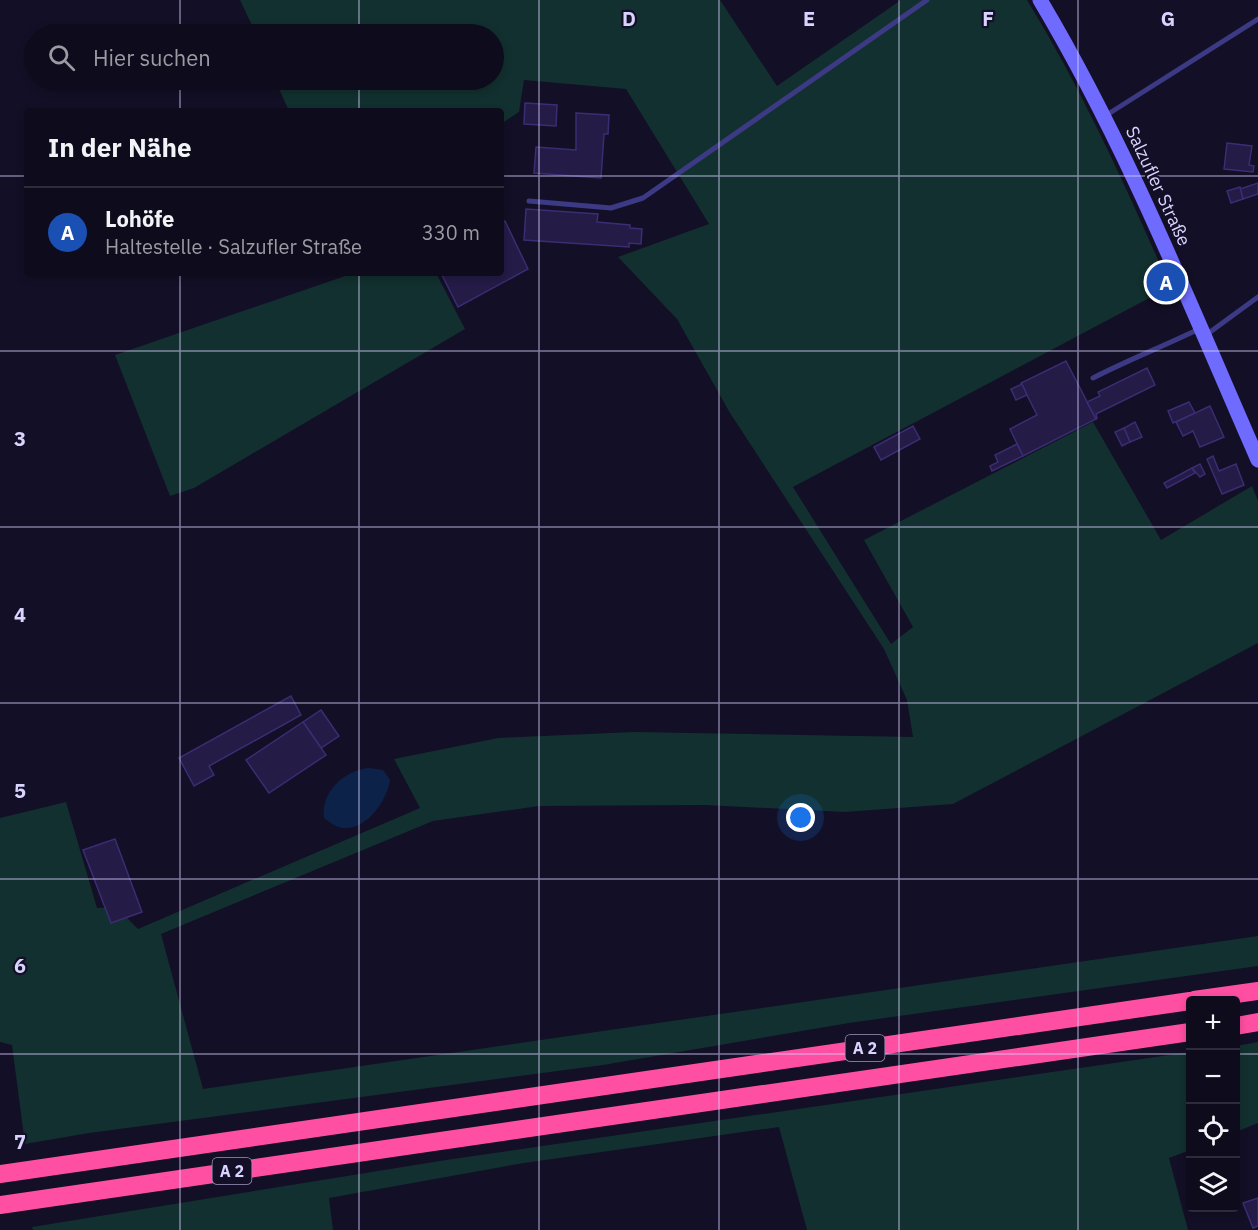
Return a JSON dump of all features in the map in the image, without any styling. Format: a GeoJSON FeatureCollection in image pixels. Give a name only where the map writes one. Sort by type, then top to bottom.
{"type":"FeatureCollection","features":[{"type":"Feature","properties":{"kind":"highway","name":"A 2"},"geometry":{"type":"LineString","coordinates":[[1225,996],[1258,991]]}},
{"type":"Feature","properties":{"kind":"highway","name":"A 2"},"geometry":{"type":"LineString","coordinates":[[0,1174],[1186,1002]]}},
{"type":"Feature","properties":{"kind":"highway"},"geometry":{"type":"LineString","coordinates":[[1240,1025],[1258,1022]]}},
{"type":"Feature","properties":{"kind":"highway","name":"A 2"},"geometry":{"type":"LineString","coordinates":[[0,1205],[1186,1033]]}},
{"type":"Feature","properties":{"kind":"main road","name":"Salzufler Straße"},"geometry":{"type":"LineString","coordinates":[[1040,0],[1104,116],[1258,460]]}},
{"type":"Feature","properties":{"kind":"lane"},"geometry":{"type":"LineString","coordinates":[[529,201],[611,208],[643,198],[927,0]]}},
{"type":"Feature","properties":{"kind":"lane"},"geometry":{"type":"LineString","coordinates":[[1104,116],[1258,19]]}},
{"type":"Feature","properties":{"kind":"lane"},"geometry":{"type":"LineString","coordinates":[[1094,378],[1137,356],[1202,332],[1258,297]]}},
{"type":"Feature","properties":{"kind":"green space"},"geometry":{"type":"Polygon","coordinates":[[[240,0],[720,0],[777,86],[901,0],[1027,0],[1086,105],[1170,287],[793,487],[891,644],[913,627],[864,540],[1093,422],[1161,540],[1252,486],[1258,501],[1258,643],[953,804],[845,812],[705,805],[539,806],[433,821],[161,934],[203,1089],[1258,936],[1258,966],[849,1023],[603,1065],[89,1133],[25,1144],[12,1045],[0,1042],[0,818],[66,802],[97,908],[116,907],[138,929],[420,808],[394,759],[498,738],[634,732],[913,737],[907,700],[884,649],[730,413],[677,319],[618,257],[709,224],[626,89],[524,80],[519,112],[504,122],[504,108],[288,108],[280,90],[504,90],[504,24],[251,24],[240,0]]]}},
{"type":"Feature","properties":{"kind":"green space"},"geometry":{"type":"Polygon","coordinates":[[[345,276],[438,276],[465,329],[194,488],[170,496],[115,355],[345,276]]]}},
{"type":"Feature","properties":{"kind":"green space"},"geometry":{"type":"Polygon","coordinates":[[[1258,1042],[1258,1123],[1240,1130],[1240,1050],[1240,1045],[1258,1042]]]}},
{"type":"Feature","properties":{"kind":"green space"},"geometry":{"type":"Polygon","coordinates":[[[1186,1053],[1186,1152],[1169,1158],[1188,1230],[807,1230],[779,1127],[524,1163],[329,1198],[333,1230],[33,1230],[32,1227],[446,1160],[1186,1053]]]}},
{"type":"Feature","properties":{"kind":"water"},"geometry":{"type":"Polygon","coordinates":[[[369,768],[383,770],[390,780],[384,798],[372,815],[355,827],[346,828],[336,826],[324,818],[326,800],[336,784],[351,773],[369,768]]]}},
{"type":"Feature","properties":{"kind":"building"},"geometry":{"type":"Polygon","coordinates":[[[525,103],[557,105],[556,126],[524,124],[525,103]]]}},
{"type":"Feature","properties":{"kind":"building"},"geometry":{"type":"Polygon","coordinates":[[[576,113],[609,115],[608,134],[604,134],[601,178],[534,173],[536,147],[576,150],[576,113]]]}},
{"type":"Feature","properties":{"kind":"building"},"geometry":{"type":"Polygon","coordinates":[[[1227,143],[1252,146],[1249,165],[1254,166],[1253,172],[1224,169],[1227,143]]]}},
{"type":"Feature","properties":{"kind":"building"},"geometry":{"type":"Polygon","coordinates":[[[1258,183],[1258,194],[1243,199],[1240,189],[1258,183]]]}},
{"type":"Feature","properties":{"kind":"building"},"geometry":{"type":"Polygon","coordinates":[[[1240,187],[1243,199],[1231,203],[1227,191],[1240,187]]]}},
{"type":"Feature","properties":{"kind":"building"},"geometry":{"type":"Polygon","coordinates":[[[526,209],[598,214],[597,222],[630,225],[630,228],[642,229],[641,244],[629,243],[629,247],[524,240],[526,209]]]}},
{"type":"Feature","properties":{"kind":"building"},"geometry":{"type":"Polygon","coordinates":[[[504,222],[528,269],[458,307],[442,276],[504,276],[504,222]]]}},
{"type":"Feature","properties":{"kind":"building"},"geometry":{"type":"Polygon","coordinates":[[[1066,361],[1096,419],[1023,456],[1010,429],[1037,415],[1021,383],[1066,361]]]}},
{"type":"Feature","properties":{"kind":"building"},"geometry":{"type":"Polygon","coordinates":[[[1147,368],[1155,385],[1096,414],[1096,419],[1087,402],[1100,396],[1098,392],[1147,368]]]}},
{"type":"Feature","properties":{"kind":"building"},"geometry":{"type":"Polygon","coordinates":[[[1022,384],[1027,395],[1016,400],[1011,389],[1022,384]]]}},
{"type":"Feature","properties":{"kind":"building"},"geometry":{"type":"Polygon","coordinates":[[[1189,402],[1195,413],[1173,423],[1168,411],[1189,402]]]}},
{"type":"Feature","properties":{"kind":"building"},"geometry":{"type":"Polygon","coordinates":[[[1210,406],[1224,437],[1200,447],[1193,431],[1183,436],[1176,422],[1210,406]]]}},
{"type":"Feature","properties":{"kind":"building"},"geometry":{"type":"Polygon","coordinates":[[[1135,422],[1142,437],[1130,442],[1124,428],[1135,422]]]}},
{"type":"Feature","properties":{"kind":"building"},"geometry":{"type":"Polygon","coordinates":[[[913,426],[920,439],[881,460],[874,447],[913,426]]]}},
{"type":"Feature","properties":{"kind":"building"},"geometry":{"type":"Polygon","coordinates":[[[1124,428],[1130,442],[1122,446],[1115,432],[1124,428]]]}},
{"type":"Feature","properties":{"kind":"building"},"geometry":{"type":"Polygon","coordinates":[[[1017,444],[1023,456],[992,471],[990,466],[998,462],[995,455],[1017,444]]]}},
{"type":"Feature","properties":{"kind":"building"},"geometry":{"type":"Polygon","coordinates":[[[1213,456],[1219,471],[1236,464],[1244,485],[1222,494],[1207,459],[1213,456]]]}},
{"type":"Feature","properties":{"kind":"building"},"geometry":{"type":"Polygon","coordinates":[[[1200,464],[1205,474],[1200,477],[1192,468],[1200,464]]]}},
{"type":"Feature","properties":{"kind":"building"},"geometry":{"type":"Polygon","coordinates":[[[1192,468],[1195,473],[1167,488],[1164,483],[1192,468]]]}},
{"type":"Feature","properties":{"kind":"building"},"geometry":{"type":"Polygon","coordinates":[[[291,696],[301,715],[209,766],[214,775],[194,786],[179,758],[291,696]]]}},
{"type":"Feature","properties":{"kind":"building"},"geometry":{"type":"Polygon","coordinates":[[[321,710],[339,736],[321,748],[303,722],[321,710]]]}},
{"type":"Feature","properties":{"kind":"building"},"geometry":{"type":"Polygon","coordinates":[[[303,722],[326,755],[269,793],[246,760],[303,722]]]}},
{"type":"Feature","properties":{"kind":"building"},"geometry":{"type":"Polygon","coordinates":[[[115,839],[142,912],[111,923],[83,850],[115,839]]]}},
{"type":"Feature","properties":{"kind":"building"},"geometry":{"type":"Polygon","coordinates":[[[1258,1198],[1258,1226],[1253,1228],[1243,1203],[1258,1198]]]}},
{"type":"Feature","properties":{"kind":"place","name":"Lohöfe"},"geometry":{"type":"Point","coordinates":[1166,282]}}]}
